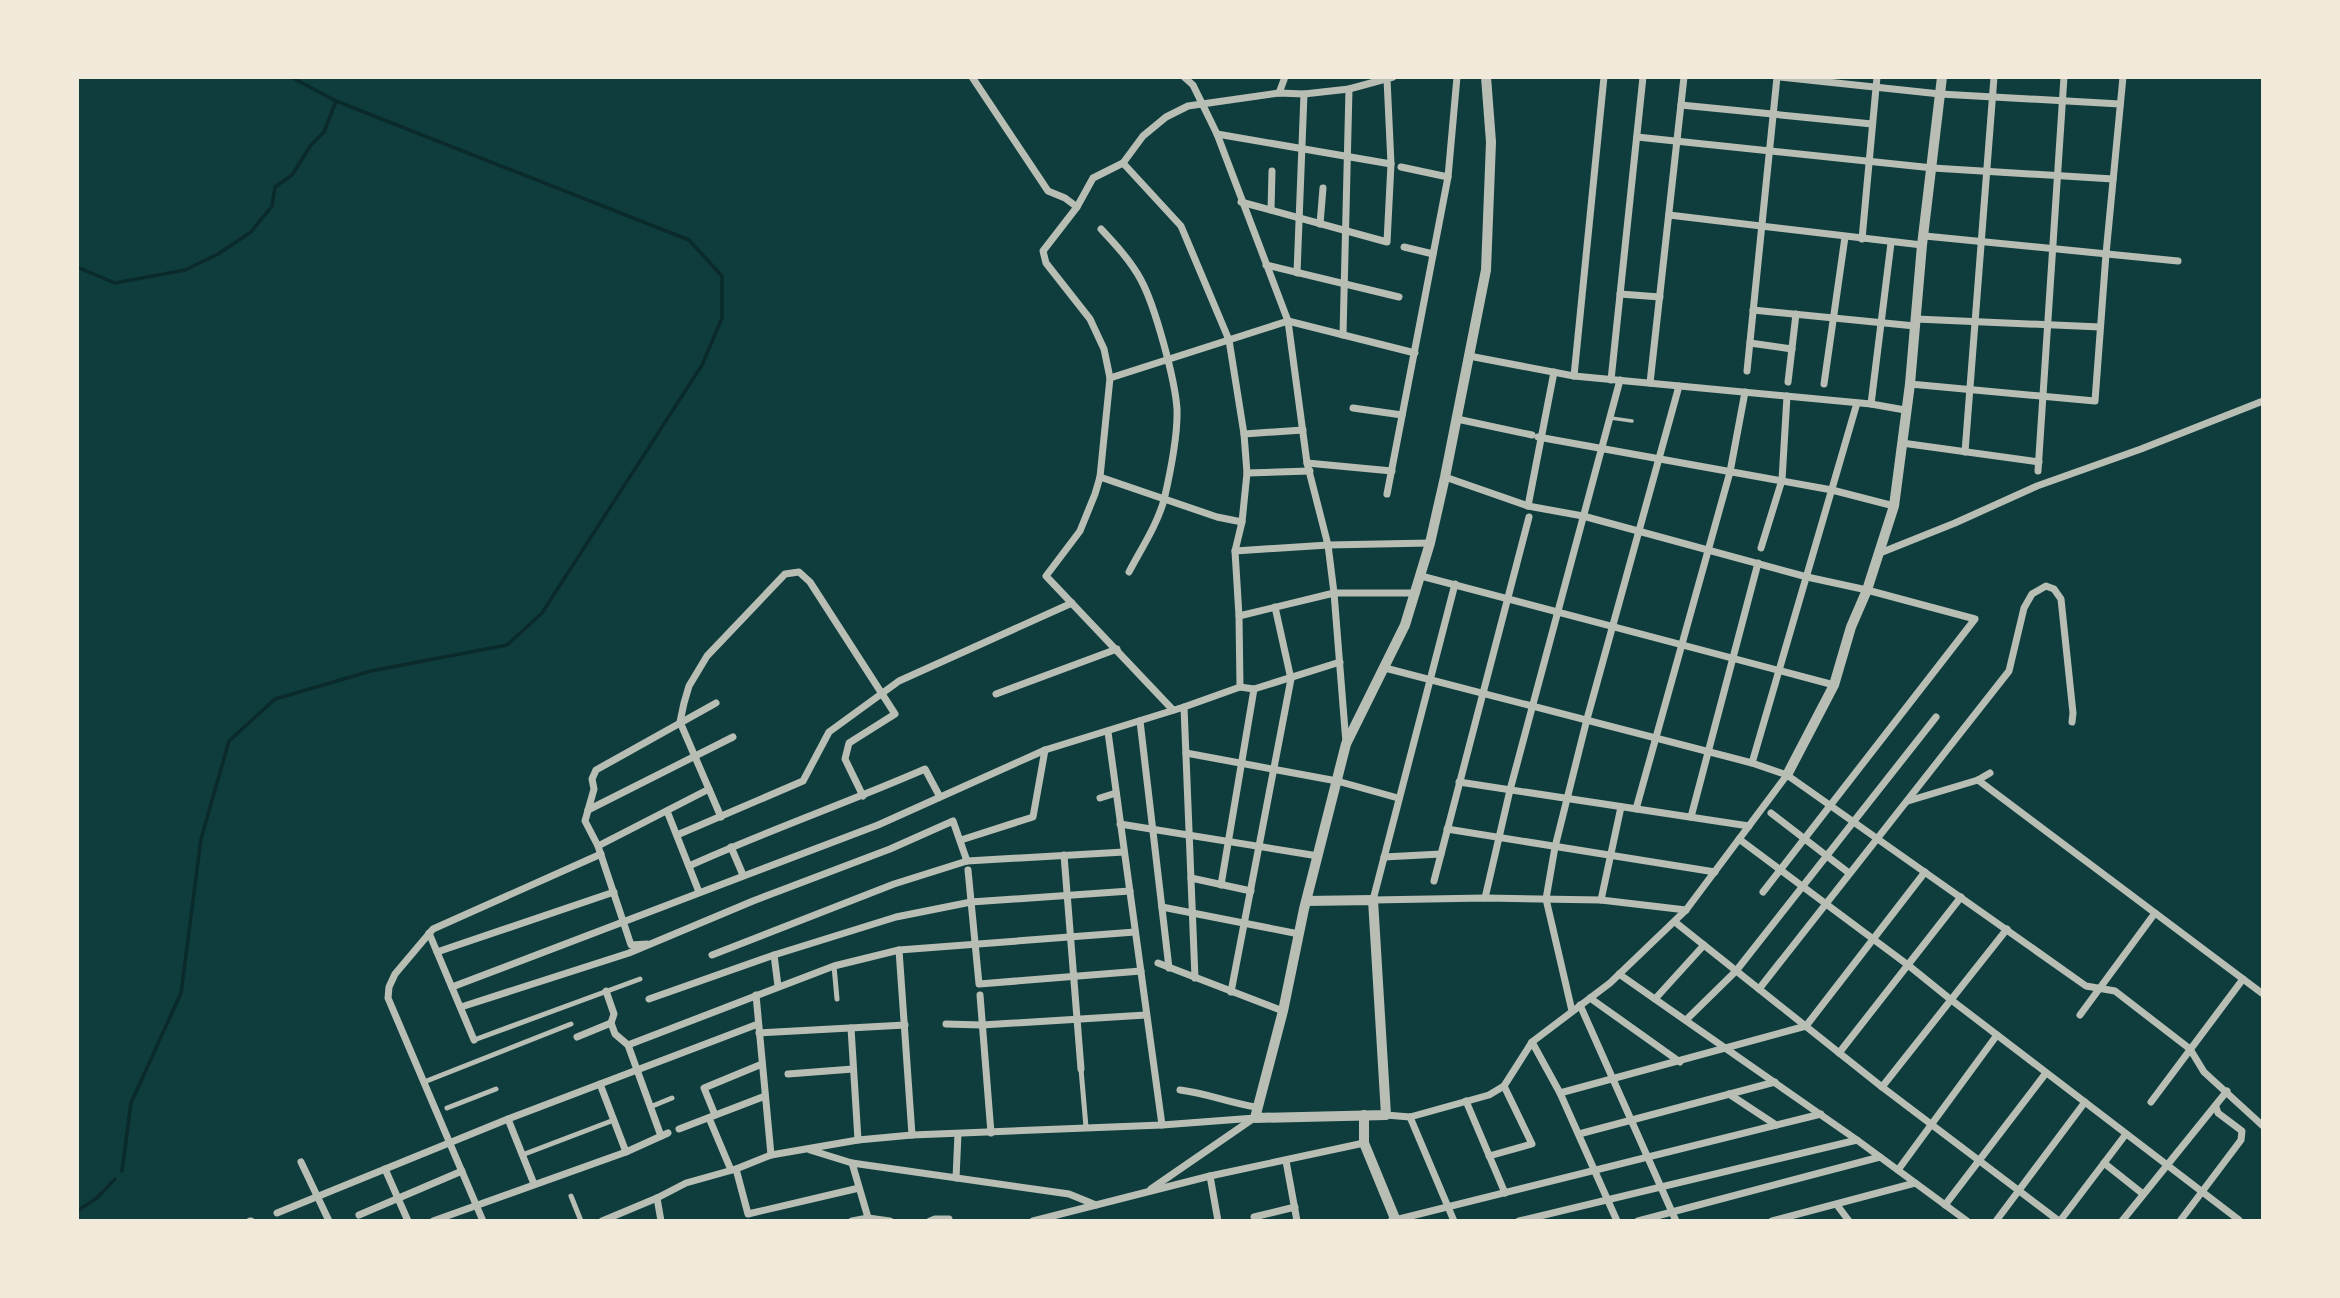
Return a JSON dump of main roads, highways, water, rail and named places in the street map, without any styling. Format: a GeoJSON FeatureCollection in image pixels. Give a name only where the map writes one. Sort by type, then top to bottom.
{"type":"FeatureCollection","features":[{"type":"Feature","properties":{"kind":"waterway"},"geometry":{"type":"LineString","coordinates":[[122,1171],[131,1103],[181,993],[201,839],[229,741],[275,699],[371,671],[507,645],[542,613],[702,365],[722,318],[722,276],[689,240],[336,101],[291,77]]}},
{"type":"Feature","properties":{"kind":"waterway"},"geometry":{"type":"LineString","coordinates":[[77,267],[115,283],[185,270],[218,254],[251,232],[272,206],[275,187],[292,175],[311,145],[324,132],[336,101]]}},
{"type":"Feature","properties":{"kind":"waterway"},"geometry":{"type":"LineString","coordinates":[[77,1211],[97,1198],[115,1179]]}}]}
